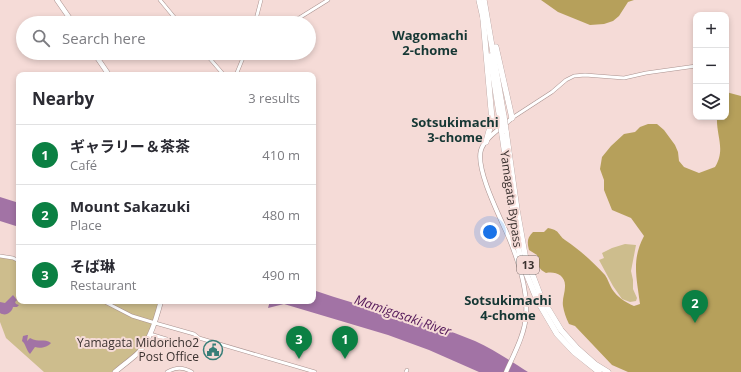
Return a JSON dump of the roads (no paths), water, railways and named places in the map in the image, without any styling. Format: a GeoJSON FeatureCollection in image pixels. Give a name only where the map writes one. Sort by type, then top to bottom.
{"type":"FeatureCollection","features":[{"type":"Feature","properties":{"kind":"highway","name":"Yamagata Bypass"},"geometry":{"type":"LineString","coordinates":[[479,0],[486,17]]}},
{"type":"Feature","properties":{"kind":"highway","name":"Yamagata Bypass"},"geometry":{"type":"LineString","coordinates":[[484,0],[504,132],[520,258],[537,300],[557,334],[574,352],[599,372]]}},
{"type":"Feature","properties":{"kind":"highway"},"geometry":{"type":"LineString","coordinates":[[486,17],[512,118]]}},
{"type":"Feature","properties":{"kind":"highway"},"geometry":{"type":"LineString","coordinates":[[486,17],[492,120],[486,142]]}},
{"type":"Feature","properties":{"kind":"highway","name":"Yamagata Bypass"},"geometry":{"type":"LineString","coordinates":[[504,132],[524,255],[541,297],[561,330],[577,348],[595,364],[608,372]]}},
{"type":"Feature","properties":{"kind":"main road"},"geometry":{"type":"LineString","coordinates":[[57,0],[68,16]]}},
{"type":"Feature","properties":{"kind":"main road"},"geometry":{"type":"LineString","coordinates":[[99,60],[107,72]]}},
{"type":"Feature","properties":{"kind":"main road"},"geometry":{"type":"LineString","coordinates":[[115,372],[138,353],[150,334],[160,304]]}},
{"type":"Feature","properties":{"kind":"street"},"geometry":{"type":"LineString","coordinates":[[160,0],[173,16]]}},
{"type":"Feature","properties":{"kind":"street"},"geometry":{"type":"LineString","coordinates":[[257,16],[261,0]]}},
{"type":"Feature","properties":{"kind":"street"},"geometry":{"type":"LineString","coordinates":[[302,16],[328,0]]}},
{"type":"Feature","properties":{"kind":"street"},"geometry":{"type":"LineString","coordinates":[[211,60],[221,72]]}},
{"type":"Feature","properties":{"kind":"street"},"geometry":{"type":"LineString","coordinates":[[237,72],[241,60]]}},
{"type":"Feature","properties":{"kind":"street"},"geometry":{"type":"LineString","coordinates":[[506,372],[523,330],[526,316],[526,300],[522,280],[510,240],[491,198],[483,171],[480,156],[481,148],[512,118],[574,76],[585,75],[624,78],[646,73],[693,66]]}},
{"type":"Feature","properties":{"kind":"street"},"geometry":{"type":"LineString","coordinates":[[0,256],[16,260]]}},
{"type":"Feature","properties":{"kind":"street"},"geometry":{"type":"LineString","coordinates":[[109,304],[132,316],[194,334],[199,338],[315,372]]}},
{"type":"Feature","properties":{"kind":"street"},"geometry":{"type":"LineString","coordinates":[[150,334],[194,347]]}},
{"type":"Feature","properties":{"kind":"street"},"geometry":{"type":"LineString","coordinates":[[167,372],[176,368],[187,369],[192,372]]}},
{"type":"Feature","properties":{"kind":"place","name":"Mount Sakazuki"},"geometry":{"type":"Point","coordinates":[695,323]}},
{"type":"Feature","properties":{"kind":"place","name":"Yamagata Midoricho2 Post Office"},"geometry":{"type":"Point","coordinates":[213,350]}},
{"type":"Feature","properties":{"kind":"place","name":"そば琳"},"geometry":{"type":"Point","coordinates":[299,359]}},
{"type":"Feature","properties":{"kind":"place","name":"ギャラリー＆茶茶"},"geometry":{"type":"Point","coordinates":[345,359]}},
{"type":"Feature","properties":{"kind":"district","name":"Wagomachi 2-chome"},"geometry":{"type":"Point","coordinates":[430,42]}},
{"type":"Feature","properties":{"kind":"district","name":"Sotsukimachi 3-chome"},"geometry":{"type":"Point","coordinates":[455,130]}},
{"type":"Feature","properties":{"kind":"district","name":"Sotsukimachi 4-chome"},"geometry":{"type":"Point","coordinates":[508,308]}},
{"type":"Feature","properties":{"kind":"water label","name":"Mamigasaki River"},"geometry":{"type":"Point","coordinates":[403,315]}}]}
